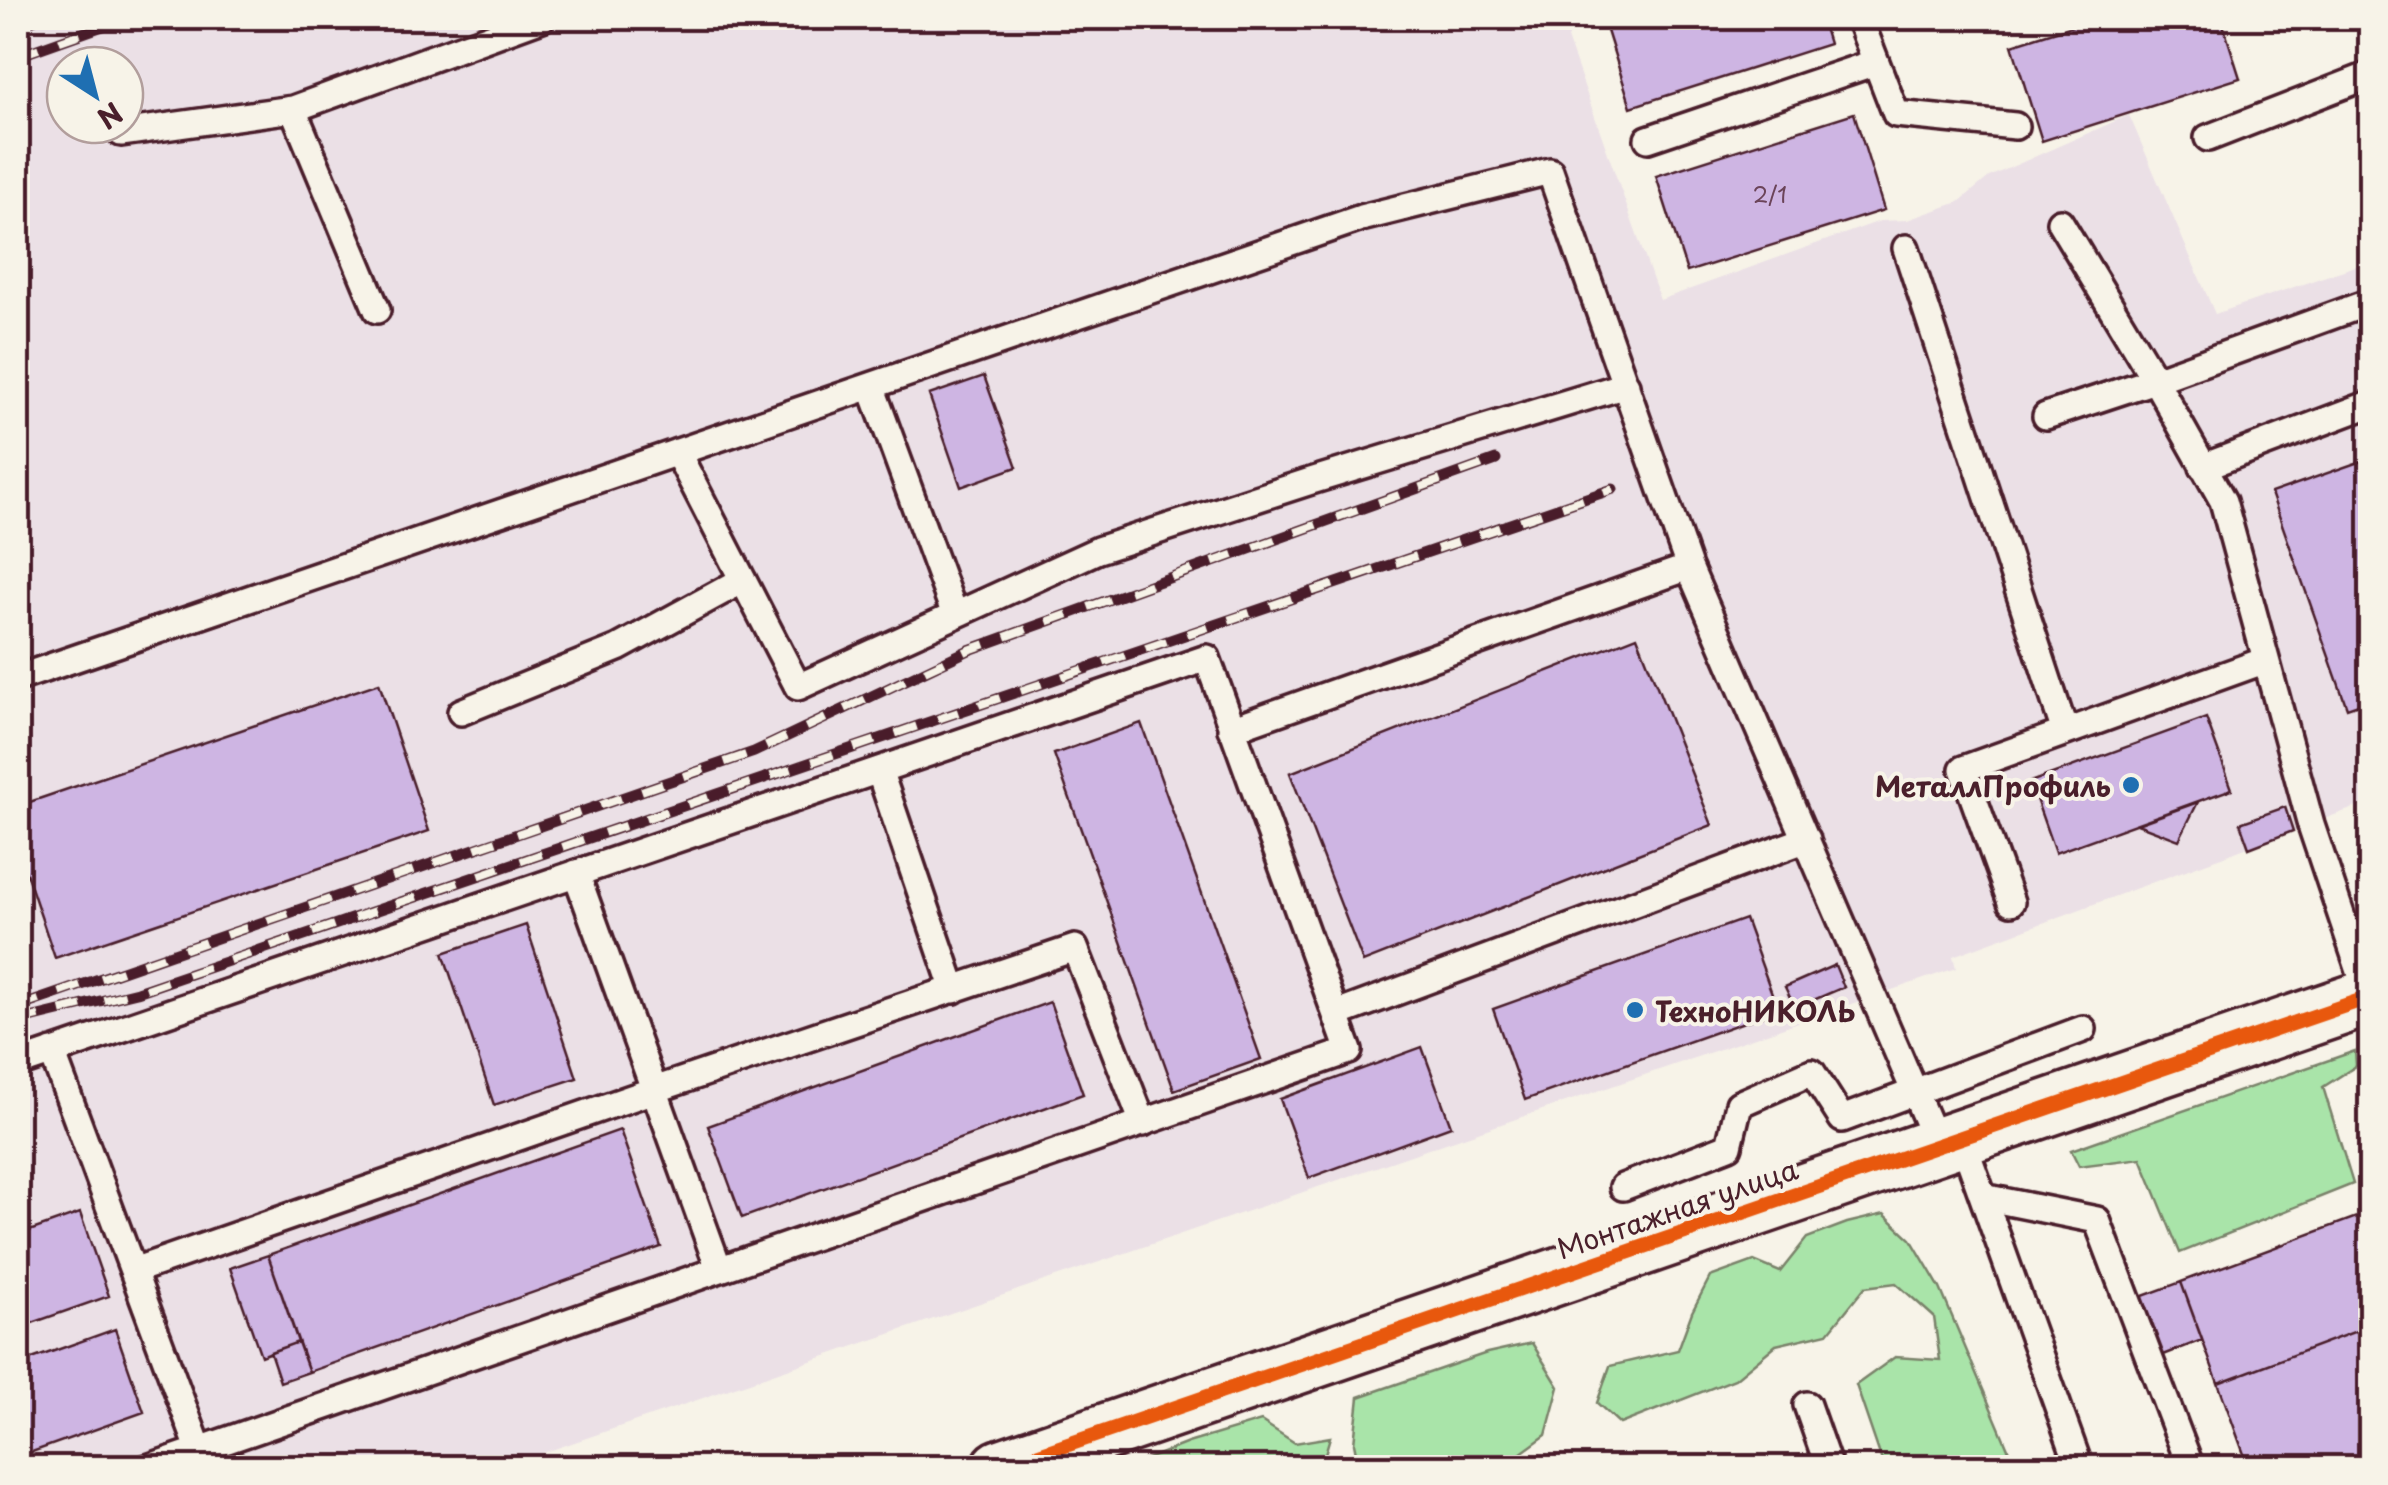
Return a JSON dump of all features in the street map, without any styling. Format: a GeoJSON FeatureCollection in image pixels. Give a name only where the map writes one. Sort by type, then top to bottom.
{"type":"FeatureCollection","features":[{"type":"Feature","properties":{"kind":"street","name":"Монтажная улица"},"geometry":{"type":"LineString","coordinates":[[1000,1468],[2370,998]]}},
{"type":"Feature","properties":{"kind":"lane"},"geometry":{"type":"LineString","coordinates":[[145,130],[293,109],[542,18]]}},
{"type":"Feature","properties":{"kind":"lane"},"geometry":{"type":"LineString","coordinates":[[1860,18],[1896,114],[2015,126]]}},
{"type":"Feature","properties":{"kind":"lane"},"geometry":{"type":"LineString","coordinates":[[1648,139],[1876,62]]}},
{"type":"Feature","properties":{"kind":"lane"},"geometry":{"type":"LineString","coordinates":[[2208,138],[2370,75]]}},
{"type":"Feature","properties":{"kind":"lane"},"geometry":{"type":"LineString","coordinates":[[293,109],[377,310]]}},
{"type":"Feature","properties":{"kind":"lane"},"geometry":{"type":"LineString","coordinates":[[18,678],[1361,218],[1550,170],[1690,567],[1914,1091],[1983,1197],[2080,1468]]}},
{"type":"Feature","properties":{"kind":"lane"},"geometry":{"type":"LineString","coordinates":[[2060,222],[2223,501],[2311,825],[2370,998]]}},
{"type":"Feature","properties":{"kind":"lane"},"geometry":{"type":"LineString","coordinates":[[1906,248],[2065,732]]}},
{"type":"Feature","properties":{"kind":"lane"},"geometry":{"type":"LineString","coordinates":[[2046,416],[2370,302]]}},
{"type":"Feature","properties":{"kind":"lane"},"geometry":{"type":"LineString","coordinates":[[677,452],[798,687],[1098,550],[1626,385]]}},
{"type":"Feature","properties":{"kind":"lane"},"geometry":{"type":"LineString","coordinates":[[871,386],[956,615]]}},
{"type":"Feature","properties":{"kind":"lane"},"geometry":{"type":"LineString","coordinates":[[2203,468],[2370,404]]}},
{"type":"Feature","properties":{"kind":"lane"},"geometry":{"type":"LineString","coordinates":[[1231,729],[1690,567]]}},
{"type":"Feature","properties":{"kind":"lane"},"geometry":{"type":"LineString","coordinates":[[461,712],[618,648],[743,580]]}},
{"type":"Feature","properties":{"kind":"lane"},"geometry":{"type":"LineString","coordinates":[[18,1064],[1206,658],[1349,1051],[147,1468]]}},
{"type":"Feature","properties":{"kind":"lane"},"geometry":{"type":"LineString","coordinates":[[2011,902],[1963,769],[2266,660]]}},
{"type":"Feature","properties":{"kind":"lane"},"geometry":{"type":"LineString","coordinates":[[879,770],[954,990]]}},
{"type":"Feature","properties":{"kind":"lane"},"geometry":{"type":"LineString","coordinates":[[1336,1014],[1807,839]]}},
{"type":"Feature","properties":{"kind":"lane"},"geometry":{"type":"LineString","coordinates":[[576,874],[719,1269]]}},
{"type":"Feature","properties":{"kind":"lane"},"geometry":{"type":"LineString","coordinates":[[133,1271],[1076,948],[1143,1123]]}},
{"type":"Feature","properties":{"kind":"lane"},"geometry":{"type":"LineString","coordinates":[[1623,1187],[1729,1146],[1739,1104],[1812,1072],[1842,1118],[2083,1029]]}},
{"type":"Feature","properties":{"kind":"lane"},"geometry":{"type":"LineString","coordinates":[[52,1052],[199,1449]]}},
{"type":"Feature","properties":{"kind":"lane"},"geometry":{"type":"LineString","coordinates":[[1983,1197],[2096,1220],[2190,1468]]}},
{"type":"Feature","properties":{"kind":"lane"},"geometry":{"type":"LineString","coordinates":[[1807,1405],[1829,1468]]}},
{"type":"Feature","properties":{"kind":"shaded area"},"geometry":{"type":"Polygon","coordinates":[[[18,18],[1582,18],[1567,38],[1660,300],[1880,221],[1907,220],[1959,202],[1989,177],[2129,115],[2215,314],[2370,261],[2370,802],[1953,956],[1956,968],[502,1467],[18,1467],[18,18]]]}},
{"type":"Feature","properties":{"kind":"green space"},"geometry":{"type":"Polygon","coordinates":[[[2355,1051],[2356,1066],[2323,1087],[2353,1184],[2180,1253],[2141,1158],[2079,1166],[2071,1150],[2355,1051]]]}},
{"type":"Feature","properties":{"kind":"green space"},"geometry":{"type":"Polygon","coordinates":[[[1884,1214],[1911,1239],[1940,1288],[2009,1451],[2008,1467],[1884,1467],[1856,1385],[1895,1357],[1940,1360],[1934,1317],[1896,1283],[1865,1287],[1828,1333],[1776,1345],[1735,1379],[1620,1424],[1597,1403],[1610,1366],[1678,1350],[1710,1277],[1754,1261],[1780,1272],[1807,1238],[1884,1214]]]}},
{"type":"Feature","properties":{"kind":"green space"},"geometry":{"type":"Polygon","coordinates":[[[1532,1343],[1559,1387],[1546,1435],[1502,1467],[1359,1467],[1354,1443],[1359,1397],[1487,1353],[1532,1343]]]}},
{"type":"Feature","properties":{"kind":"green space"},"geometry":{"type":"Polygon","coordinates":[[[1261,1421],[1295,1443],[1330,1437],[1321,1467],[1127,1467],[1188,1443],[1261,1421]]]}},
{"type":"Feature","properties":{"kind":"building"},"geometry":{"type":"Polygon","coordinates":[[[1603,18],[1821,18],[1829,44],[1631,107],[1603,18]]]}},
{"type":"Feature","properties":{"kind":"building"},"geometry":{"type":"Polygon","coordinates":[[[2098,18],[2221,18],[2240,78],[2042,141],[2012,45],[2098,18]]]}},
{"type":"Feature","properties":{"kind":"building"},"geometry":{"type":"Polygon","coordinates":[[[1854,113],[1884,210],[1687,272],[1656,176],[1854,113]]]}},
{"type":"Feature","properties":{"kind":"building"},"geometry":{"type":"Polygon","coordinates":[[[984,376],[1017,467],[961,487],[929,395],[984,376]]]}},
{"type":"Feature","properties":{"kind":"building"},"geometry":{"type":"Polygon","coordinates":[[[2370,458],[2370,700],[2347,708],[2271,493],[2370,458]]]}},
{"type":"Feature","properties":{"kind":"building"},"geometry":{"type":"Polygon","coordinates":[[[1637,636],[1712,825],[1363,962],[1290,773],[1637,636]]]}},
{"type":"Feature","properties":{"kind":"building"},"geometry":{"type":"Polygon","coordinates":[[[379,683],[429,831],[55,958],[18,849],[18,806],[379,683]]]}},
{"type":"Feature","properties":{"kind":"building","name":"МеталлПрофиль"},"geometry":{"type":"Polygon","coordinates":[[[2206,718],[2232,789],[2055,853],[2030,782],[2206,718]]]}},
{"type":"Feature","properties":{"kind":"building"},"geometry":{"type":"Polygon","coordinates":[[[1141,723],[1261,1059],[1174,1090],[1054,754],[1141,723]]]}},
{"type":"Feature","properties":{"kind":"building"},"geometry":{"type":"Polygon","coordinates":[[[2198,802],[2179,840],[2137,824],[2198,802]]]}},
{"type":"Feature","properties":{"kind":"building"},"geometry":{"type":"Polygon","coordinates":[[[2285,807],[2293,831],[2249,848],[2240,823],[2285,807]]]}},
{"type":"Feature","properties":{"kind":"building","name":"ТехноНИКОЛЬ"},"geometry":{"type":"Polygon","coordinates":[[[1745,919],[1778,1010],[1525,1100],[1493,1009],[1745,919]]]}},
{"type":"Feature","properties":{"kind":"building"},"geometry":{"type":"Polygon","coordinates":[[[526,925],[577,1078],[494,1105],[443,953],[526,925]]]}},
{"type":"Feature","properties":{"kind":"building"},"geometry":{"type":"Polygon","coordinates":[[[1835,965],[1844,987],[1795,1008],[1785,987],[1835,965]]]}},
{"type":"Feature","properties":{"kind":"building"},"geometry":{"type":"Polygon","coordinates":[[[1050,1002],[1083,1094],[742,1218],[708,1126],[1050,1002]]]}},
{"type":"Feature","properties":{"kind":"building"},"geometry":{"type":"Polygon","coordinates":[[[1422,1047],[1451,1126],[1309,1178],[1280,1099],[1422,1047]]]}},
{"type":"Feature","properties":{"kind":"building"},"geometry":{"type":"Polygon","coordinates":[[[620,1130],[661,1247],[309,1372],[268,1255],[620,1130]]]}},
{"type":"Feature","properties":{"kind":"building"},"geometry":{"type":"Polygon","coordinates":[[[2370,1212],[2370,1326],[2218,1383],[2181,1282],[2370,1212]]]}},
{"type":"Feature","properties":{"kind":"building"},"geometry":{"type":"Polygon","coordinates":[[[80,1213],[109,1296],[18,1328],[18,1235],[80,1213]]]}},
{"type":"Feature","properties":{"kind":"building"},"geometry":{"type":"Polygon","coordinates":[[[268,1255],[298,1342],[261,1356],[230,1268],[268,1255]]]}},
{"type":"Feature","properties":{"kind":"building"},"geometry":{"type":"Polygon","coordinates":[[[2181,1282],[2202,1340],[2161,1356],[2140,1297],[2181,1282]]]}},
{"type":"Feature","properties":{"kind":"building"},"geometry":{"type":"Polygon","coordinates":[[[115,1329],[144,1412],[18,1457],[18,1364],[115,1329]]]}},
{"type":"Feature","properties":{"kind":"building"},"geometry":{"type":"Polygon","coordinates":[[[2359,1330],[2370,1360],[2370,1468],[2249,1468],[2218,1383],[2359,1330]]]}},
{"type":"Feature","properties":{"kind":"building"},"geometry":{"type":"Polygon","coordinates":[[[298,1342],[309,1372],[280,1382],[270,1352],[298,1342]]]}},
{"type":"Feature","properties":{"kind":"railway"},"geometry":{"type":"LineString","coordinates":[[18,26],[38,18]]}},
{"type":"Feature","properties":{"kind":"railway"},"geometry":{"type":"LineString","coordinates":[[18,56],[125,18]]}},
{"type":"Feature","properties":{"kind":"railway"},"geometry":{"type":"LineString","coordinates":[[18,1007],[754,752],[969,650],[1496,460]]}},
{"type":"Feature","properties":{"kind":"railway"},"geometry":{"type":"LineString","coordinates":[[18,1021],[137,992],[1613,489]]}},
{"type":"Feature","properties":{"kind":"cycle path"},"geometry":{"type":"LineString","coordinates":[[1000,1468],[2370,997]]}},
{"type":"Feature","properties":{"kind":"place","name":"МеталлПрофиль"},"geometry":{"type":"Point","coordinates":[2131,785]}},
{"type":"Feature","properties":{"kind":"place","name":"ТехноНИКОЛЬ"},"geometry":{"type":"Point","coordinates":[1635,1010]}}]}
